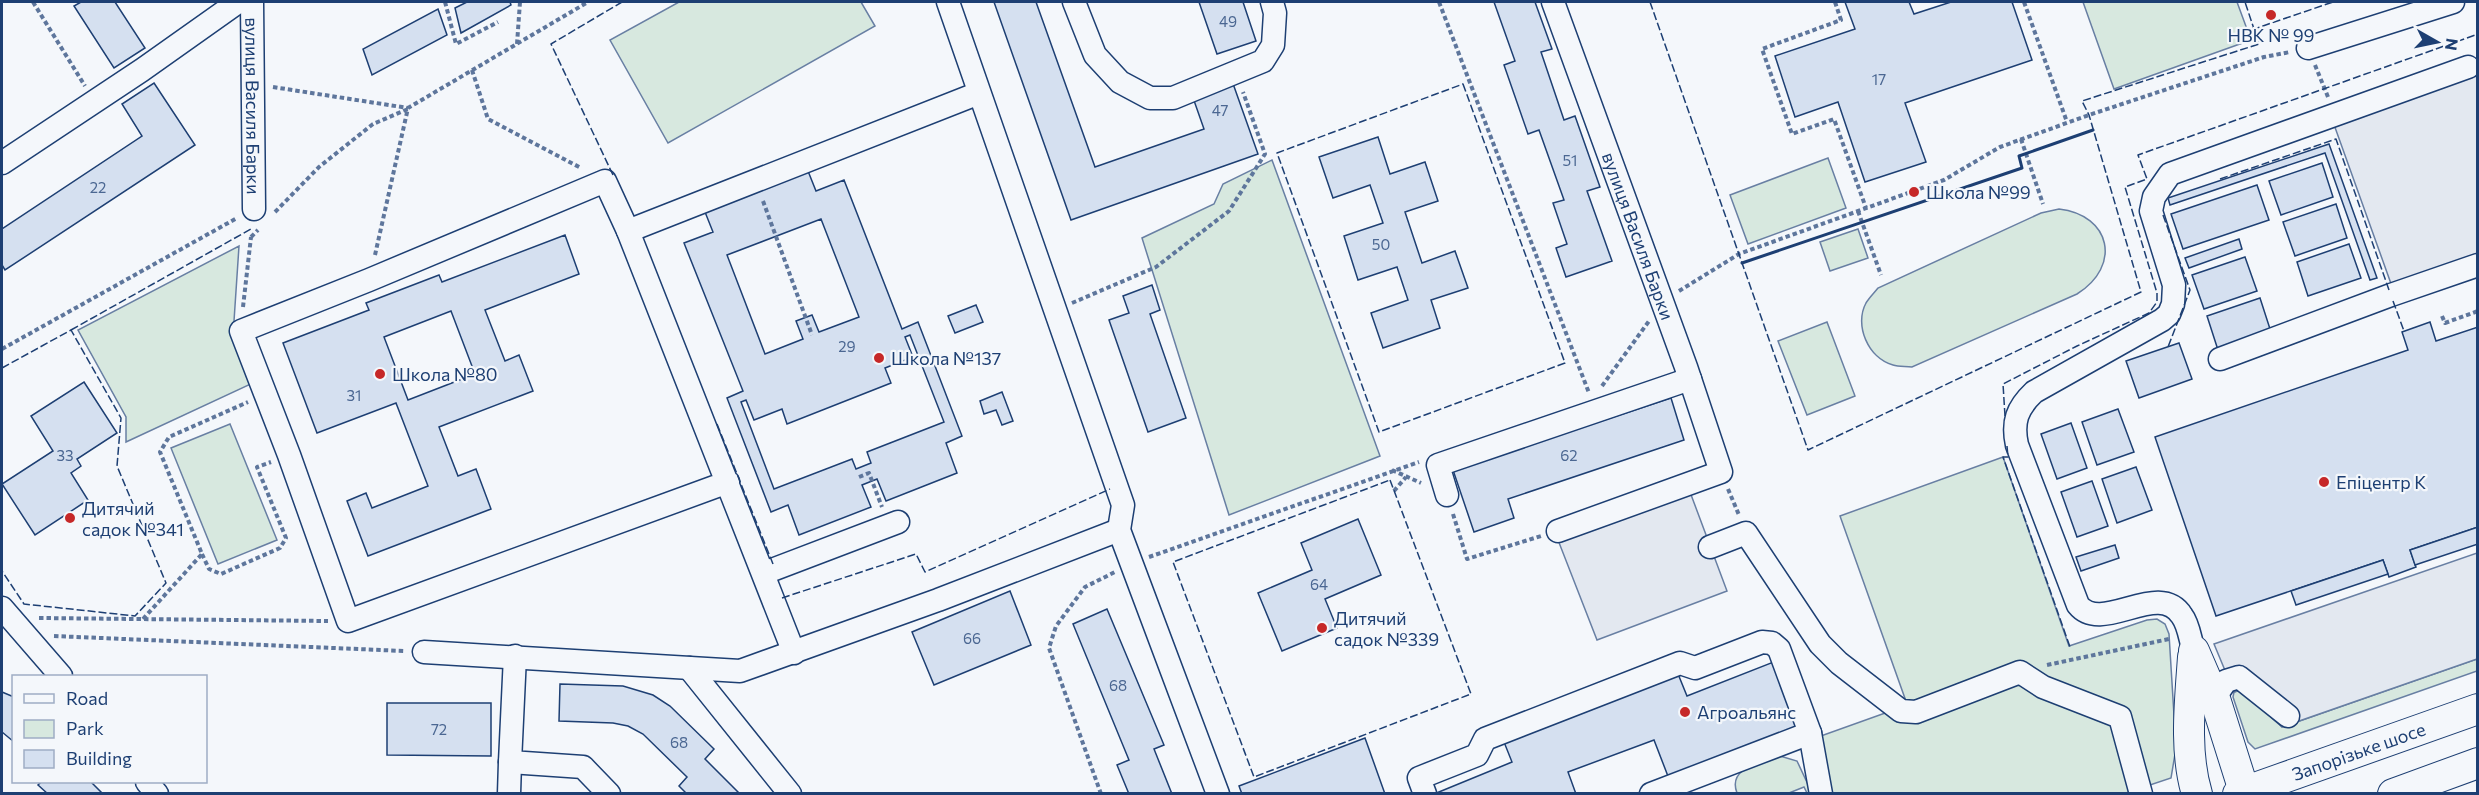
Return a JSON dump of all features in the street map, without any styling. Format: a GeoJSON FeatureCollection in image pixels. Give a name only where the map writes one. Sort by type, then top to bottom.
{"type":"FeatureCollection","features":[{"type":"Feature","properties":{"kind":"main road"},"geometry":{"type":"LineString","coordinates":[[2182,645],[2216,702],[2242,793]]}},
{"type":"Feature","properties":{"kind":"main road"},"geometry":{"type":"LineString","coordinates":[[2182,645],[2190,712],[2192,776],[2197,794]]}},
{"type":"Feature","properties":{"kind":"main road","name":"Запорізьке шосе"},"geometry":{"type":"LineString","coordinates":[[2242,793],[2478,709]]}},
{"type":"Feature","properties":{"kind":"main road"},"geometry":{"type":"LineString","coordinates":[[2393,794],[2478,763]]}},
{"type":"Feature","properties":{"kind":"lane"},"geometry":{"type":"LineString","coordinates":[[2,163],[142,70],[238,2]]}},
{"type":"Feature","properties":{"kind":"lane","name":"вулиця Василя Барки"},"geometry":{"type":"LineString","coordinates":[[252,2],[252,84],[264,215]]}},
{"type":"Feature","properties":{"kind":"lane"},"geometry":{"type":"LineString","coordinates":[[948,2],[1123,506],[1119,530],[1218,794]]}},
{"type":"Feature","properties":{"kind":"lane"},"geometry":{"type":"LineString","coordinates":[[1074,2],[1095,56],[1120,82],[1150,98],[1173,98],[1263,60],[1273,45],[1275,13],[1272,2]]}},
{"type":"Feature","properties":{"kind":"lane","name":"вулиця Василя Барки"},"geometry":{"type":"LineString","coordinates":[[1553,2],[1690,379],[1721,472]]}},
{"type":"Feature","properties":{"kind":"lane"},"geometry":{"type":"LineString","coordinates":[[2308,48],[2453,2]]}},
{"type":"Feature","properties":{"kind":"lane"},"geometry":{"type":"LineString","coordinates":[[2182,645],[2184,617],[2177,609],[2166,603],[2149,603],[2101,614],[2091,614],[2078,605],[2017,445],[2014,430],[2016,416],[2024,402],[2034,392],[2125,343],[2169,314],[2175,294],[2174,285],[2151,211],[2154,196],[2170,174],[2468,67]]}},
{"type":"Feature","properties":{"kind":"lane"},"geometry":{"type":"LineString","coordinates":[[628,231],[979,93]]}},
{"type":"Feature","properties":{"kind":"lane"},"geometry":{"type":"LineString","coordinates":[[728,482],[348,621],[289,455],[241,331],[605,181],[628,231],[765,573],[794,653]]}},
{"type":"Feature","properties":{"kind":"lane"},"geometry":{"type":"LineString","coordinates":[[2220,359],[2478,265]]}},
{"type":"Feature","properties":{"kind":"lane"},"geometry":{"type":"LineString","coordinates":[[1447,495],[1438,465],[1690,379]]}},
{"type":"Feature","properties":{"kind":"lane"},"geometry":{"type":"LineString","coordinates":[[1558,531],[1721,472]]}},
{"type":"Feature","properties":{"kind":"lane"},"geometry":{"type":"LineString","coordinates":[[765,573],[894,524]]}},
{"type":"Feature","properties":{"kind":"lane"},"geometry":{"type":"LineString","coordinates":[[424,651],[740,671],[794,653],[1119,530]]}},
{"type":"Feature","properties":{"kind":"lane"},"geometry":{"type":"LineString","coordinates":[[1710,547],[1746,533],[1820,644],[1839,663],[1901,711],[1916,712],[2020,672],[2043,687],[2120,717],[2141,794]]}},
{"type":"Feature","properties":{"kind":"lane"},"geometry":{"type":"LineString","coordinates":[[5,613],[27,635],[60,675]]}},
{"type":"Feature","properties":{"kind":"lane"},"geometry":{"type":"LineString","coordinates":[[1425,794],[1419,778],[1477,756],[1485,739],[1680,663],[1695,668],[1762,642],[1772,643],[1779,649],[1810,734],[1821,794]]}},
{"type":"Feature","properties":{"kind":"lane"},"geometry":{"type":"LineString","coordinates":[[509,794],[515,656]]}},
{"type":"Feature","properties":{"kind":"lane"},"geometry":{"type":"LineString","coordinates":[[689,668],[790,794]]}},
{"type":"Feature","properties":{"kind":"lane"},"geometry":{"type":"LineString","coordinates":[[2216,702],[2219,691],[2226,681],[2239,677],[2288,716]]}},
{"type":"Feature","properties":{"kind":"lane"},"geometry":{"type":"LineString","coordinates":[[1651,794],[1810,734]]}},
{"type":"Feature","properties":{"kind":"lane"},"geometry":{"type":"LineString","coordinates":[[510,762],[582,767],[609,794]]}},
{"type":"Feature","properties":{"kind":"path"},"geometry":{"type":"LineString","coordinates":[[33,2],[95,102]]}},
{"type":"Feature","properties":{"kind":"path"},"geometry":{"type":"LineString","coordinates":[[445,2],[456,44],[498,22]]}},
{"type":"Feature","properties":{"kind":"path"},"geometry":{"type":"LineString","coordinates":[[517,44],[520,2]]}},
{"type":"Feature","properties":{"kind":"path"},"geometry":{"type":"LineString","coordinates":[[2,349],[264,215],[373,124],[408,108],[588,2]]}},
{"type":"Feature","properties":{"kind":"path"},"geometry":{"type":"LineString","coordinates":[[1438,2],[1592,401]]}},
{"type":"Feature","properties":{"kind":"path"},"geometry":{"type":"LineString","coordinates":[[1835,2],[1841,20],[1762,49],[1792,134],[1834,119],[1866,208]]}},
{"type":"Feature","properties":{"kind":"path"},"geometry":{"type":"LineString","coordinates":[[2024,2],[2067,122]]}},
{"type":"Feature","properties":{"kind":"path"},"geometry":{"type":"LineString","coordinates":[[1598,392],[1662,302],[1739,254],[1944,180],[2000,147],[2021,139],[2264,57]]}},
{"type":"Feature","properties":{"kind":"path"},"geometry":{"type":"LineString","coordinates":[[472,70],[488,119],[605,181]]}},
{"type":"Feature","properties":{"kind":"path"},"geometry":{"type":"LineString","coordinates":[[1055,310],[1156,267],[1229,212],[1265,154],[1236,72]]}},
{"type":"Feature","properties":{"kind":"path"},"geometry":{"type":"LineString","coordinates":[[252,84],[408,108]]}},
{"type":"Feature","properties":{"kind":"path"},"geometry":{"type":"LineString","coordinates":[[369,280],[408,108]]}},
{"type":"Feature","properties":{"kind":"path"},"geometry":{"type":"LineString","coordinates":[[2021,139],[2043,204]]}},
{"type":"Feature","properties":{"kind":"path"},"geometry":{"type":"LineString","coordinates":[[756,181],[812,335]]}},
{"type":"Feature","properties":{"kind":"path"},"geometry":{"type":"LineString","coordinates":[[1858,211],[1881,275]]}},
{"type":"Feature","properties":{"kind":"path"},"geometry":{"type":"LineString","coordinates":[[241,331],[251,237],[264,215]]}},
{"type":"Feature","properties":{"kind":"path"},"geometry":{"type":"LineString","coordinates":[[251,237],[264,215]]}},
{"type":"Feature","properties":{"kind":"path"},"geometry":{"type":"LineString","coordinates":[[2442,316],[2445,323],[2478,312]]}},
{"type":"Feature","properties":{"kind":"path"},"geometry":{"type":"LineString","coordinates":[[266,395],[169,437],[160,452],[209,569],[221,574],[280,548],[286,538],[257,467],[289,455]]}},
{"type":"Feature","properties":{"kind":"path"},"geometry":{"type":"LineString","coordinates":[[1101,794],[1049,648],[1056,626],[1085,587],[1131,563],[1424,460]]}},
{"type":"Feature","properties":{"kind":"path"},"geometry":{"type":"LineString","coordinates":[[1721,472],[1746,533]]}},
{"type":"Feature","properties":{"kind":"path"},"geometry":{"type":"LineString","coordinates":[[859,477],[869,473],[894,524]]}},
{"type":"Feature","properties":{"kind":"path"},"geometry":{"type":"LineString","coordinates":[[1394,491],[1406,477]]}},
{"type":"Feature","properties":{"kind":"path"},"geometry":{"type":"LineString","coordinates":[[1447,495],[1467,559],[1558,531]]}},
{"type":"Feature","properties":{"kind":"path"},"geometry":{"type":"LineString","coordinates":[[142,619],[201,554]]}},
{"type":"Feature","properties":{"kind":"path"},"geometry":{"type":"LineString","coordinates":[[5,613],[142,619],[348,621]]}},
{"type":"Feature","properties":{"kind":"path"},"geometry":{"type":"LineString","coordinates":[[27,635],[424,651]]}},
{"type":"Feature","properties":{"kind":"path"},"geometry":{"type":"LineString","coordinates":[[2020,672],[2182,645]]}},
{"type":"Feature","properties":{"kind":"green space"},"geometry":{"type":"Polygon","coordinates":[[[679,2],[861,2],[875,26],[668,143],[610,40],[679,2]]]}},
{"type":"Feature","properties":{"kind":"green space"},"geometry":{"type":"Polygon","coordinates":[[[2083,2],[2237,2],[2251,40],[2114,89],[2083,2]]]}},
{"type":"Feature","properties":{"kind":"green space"},"geometry":{"type":"Polygon","coordinates":[[[1828,158],[1846,208],[1748,244],[1730,195],[1828,158]]]}},
{"type":"Feature","properties":{"kind":"green space"},"geometry":{"type":"Polygon","coordinates":[[[1272,160],[1380,456],[1229,515],[1142,238],[1214,204],[1223,184],[1272,160]]]}},
{"type":"Feature","properties":{"kind":"green space"},"geometry":{"type":"Polygon","coordinates":[[[2059,209],[2077,213],[2090,221],[2099,231],[2104,243],[2105,256],[2100,270],[2091,283],[2077,294],[1912,367],[1895,366],[1884,361],[1870,348],[1863,330],[1863,312],[1866,303],[1878,288],[2041,213],[2059,209]]]}},
{"type":"Feature","properties":{"kind":"green space"},"geometry":{"type":"Polygon","coordinates":[[[1858,229],[1868,258],[1830,271],[1820,242],[1858,229]]]}},
{"type":"Feature","properties":{"kind":"green space"},"geometry":{"type":"Polygon","coordinates":[[[239,246],[233,336],[253,383],[126,442],[126,417],[78,330],[239,246]]]}},
{"type":"Feature","properties":{"kind":"green space"},"geometry":{"type":"Polygon","coordinates":[[[1827,322],[1855,396],[1807,415],[1778,341],[1827,322]]]}},
{"type":"Feature","properties":{"kind":"green space"},"geometry":{"type":"Polygon","coordinates":[[[230,424],[277,540],[218,564],[171,448],[230,424]]]}},
{"type":"Feature","properties":{"kind":"green space"},"geometry":{"type":"Polygon","coordinates":[[[2003,457],[2069,646],[2147,620],[2157,619],[2165,624],[2169,634],[2176,748],[2171,778],[2126,793],[1829,793],[1818,737],[1916,702],[1907,704],[1840,516],[2003,457]]]}},
{"type":"Feature","properties":{"kind":"green space"},"geometry":{"type":"Polygon","coordinates":[[[2477,659],[2477,671],[2255,749],[2248,742],[2233,697],[2234,692],[2241,690],[2282,727],[2477,659]]]}},
{"type":"Feature","properties":{"kind":"green space"},"geometry":{"type":"Polygon","coordinates":[[[1780,756],[1797,761],[1812,793],[1807,793],[1804,787],[1789,793],[1737,793],[1735,784],[1741,772],[1748,767],[1780,756]]]}},
{"type":"Feature","properties":{"kind":"shaded area"},"geometry":{"type":"Polygon","coordinates":[[[2477,67],[2477,263],[2394,292],[2332,119],[2477,67]]]}},
{"type":"Feature","properties":{"kind":"shaded area"},"geometry":{"type":"Polygon","coordinates":[[[1690,492],[1727,591],[1597,640],[1558,540],[1690,492]]]}},
{"type":"Feature","properties":{"kind":"shaded area"},"geometry":{"type":"Polygon","coordinates":[[[2477,553],[2477,659],[2282,727],[2241,690],[2234,692],[2214,644],[2477,553]]]}},
{"type":"Feature","properties":{"kind":"building"},"geometry":{"type":"Polygon","coordinates":[[[81,2],[115,2],[145,48],[114,68],[74,6],[81,2]]]}},
{"type":"Feature","properties":{"kind":"building"},"geometry":{"type":"Polygon","coordinates":[[[467,2],[510,2],[511,5],[461,33],[455,8],[467,2]]]}},
{"type":"Feature","properties":{"kind":"building"},"geometry":{"type":"Polygon","coordinates":[[[994,2],[1036,2],[1095,167],[1204,129],[1191,92],[1231,78],[1258,154],[1071,220],[994,2]]]}},
{"type":"Feature","properties":{"kind":"building"},"geometry":{"type":"Polygon","coordinates":[[[1199,2],[1243,2],[1256,41],[1217,54],[1199,2]]]}},
{"type":"Feature","properties":{"kind":"building"},"geometry":{"type":"Polygon","coordinates":[[[1494,2],[1535,2],[1552,49],[1541,52],[1564,120],[1575,116],[1600,187],[1587,191],[1612,261],[1566,277],[1556,248],[1567,244],[1553,203],[1564,200],[1539,130],[1528,134],[1504,65],[1515,61],[1494,2]]]}},
{"type":"Feature","properties":{"kind":"building"},"geometry":{"type":"Polygon","coordinates":[[[1845,2],[1909,2],[1914,14],[1951,2],[2012,2],[2032,60],[1905,103],[1926,162],[1865,182],[1838,102],[1795,117],[1775,56],[1855,29],[1845,2]]]}},
{"type":"Feature","properties":{"kind":"building"},"geometry":{"type":"Polygon","coordinates":[[[438,9],[447,35],[372,75],[363,49],[438,9]]]}},
{"type":"Feature","properties":{"kind":"building"},"geometry":{"type":"Polygon","coordinates":[[[154,83],[195,145],[5,270],[2,265],[2,229],[142,136],[122,104],[154,83]]]}},
{"type":"Feature","properties":{"kind":"building"},"geometry":{"type":"Polygon","coordinates":[[[1378,137],[1390,174],[1425,162],[1438,201],[1405,212],[1422,263],[1455,251],[1468,288],[1431,300],[1440,328],[1383,348],[1371,313],[1408,300],[1397,267],[1358,280],[1344,236],[1383,223],[1370,185],[1333,198],[1319,157],[1378,137]]]}},
{"type":"Feature","properties":{"kind":"building"},"geometry":{"type":"Polygon","coordinates":[[[2329,144],[2377,278],[2370,280],[2325,153],[2170,205],[2168,198],[2329,144]]]}},
{"type":"Feature","properties":{"kind":"building"},"geometry":{"type":"Polygon","coordinates":[[[2322,163],[2333,197],[2281,215],[2269,181],[2322,163]]]}},
{"type":"Feature","properties":{"kind":"building"},"geometry":{"type":"Polygon","coordinates":[[[808,171],[816,191],[844,180],[902,329],[918,322],[962,436],[946,443],[957,473],[886,501],[877,479],[862,485],[871,507],[799,535],[788,505],[771,512],[727,398],[743,391],[684,243],[713,232],[705,212],[808,171]],[[821,219],[727,255],[765,354],[803,339],[796,321],[812,315],[819,332],[859,317],[821,219]],[[910,335],[905,337],[913,357],[885,368],[891,383],[787,424],[782,409],[754,420],[746,400],[741,402],[774,489],[852,459],[856,469],[871,463],[867,452],[944,422],[910,335]]]}},
{"type":"Feature","properties":{"kind":"building"},"geometry":{"type":"Polygon","coordinates":[[[2257,185],[2269,220],[2183,249],[2171,214],[2257,185]]]}},
{"type":"Feature","properties":{"kind":"building"},"geometry":{"type":"Polygon","coordinates":[[[2336,204],[2347,238],[2295,256],[2283,222],[2336,204]]]}},
{"type":"Feature","properties":{"kind":"building"},"geometry":{"type":"Polygon","coordinates":[[[565,235],[579,274],[485,310],[505,361],[519,355],[533,391],[439,427],[458,476],[476,469],[491,509],[368,556],[347,501],[366,493],[372,508],[428,486],[396,403],[317,433],[283,343],[369,310],[366,303],[439,275],[442,282],[565,235]],[[451,311],[384,337],[408,400],[475,374],[451,311]]]}},
{"type":"Feature","properties":{"kind":"building"},"geometry":{"type":"Polygon","coordinates":[[[2239,239],[2242,249],[2189,268],[2185,258],[2239,239]]]}},
{"type":"Feature","properties":{"kind":"building"},"geometry":{"type":"Polygon","coordinates":[[[2349,244],[2361,278],[2308,296],[2297,262],[2349,244]]]}},
{"type":"Feature","properties":{"kind":"building"},"geometry":{"type":"Polygon","coordinates":[[[2245,257],[2257,291],[2204,309],[2192,275],[2245,257]]]}},
{"type":"Feature","properties":{"kind":"building"},"geometry":{"type":"Polygon","coordinates":[[[1152,285],[1160,310],[1150,314],[1186,418],[1148,432],[1109,320],[1129,313],[1123,296],[1152,285]]]}},
{"type":"Feature","properties":{"kind":"building"},"geometry":{"type":"Polygon","coordinates":[[[2260,298],[2271,332],[2218,350],[2207,316],[2260,298]]]}},
{"type":"Feature","properties":{"kind":"building"},"geometry":{"type":"Polygon","coordinates":[[[976,305],[983,322],[955,333],[948,316],[976,305]]]}},
{"type":"Feature","properties":{"kind":"building","name":"Епіцентр К"},"geometry":{"type":"Polygon","coordinates":[[[2430,322],[2436,341],[2478,327],[2478,527],[2410,550],[2416,567],[2389,577],[2383,560],[2216,616],[2155,437],[2408,350],[2402,332],[2430,322]]]}},
{"type":"Feature","properties":{"kind":"building"},"geometry":{"type":"Polygon","coordinates":[[[2179,343],[2192,379],[2139,398],[2126,361],[2179,343]]]}},
{"type":"Feature","properties":{"kind":"building"},"geometry":{"type":"Polygon","coordinates":[[[84,382],[117,433],[77,459],[81,466],[71,473],[88,500],[35,535],[2,484],[53,451],[31,416],[84,382]]]}},
{"type":"Feature","properties":{"kind":"building"},"geometry":{"type":"Polygon","coordinates":[[[1002,392],[1013,421],[1002,425],[996,410],[984,414],[980,401],[1002,392]]]}},
{"type":"Feature","properties":{"kind":"building"},"geometry":{"type":"Polygon","coordinates":[[[1671,398],[1684,440],[1508,499],[1514,518],[1474,532],[1453,470],[1671,398]]]}},
{"type":"Feature","properties":{"kind":"building"},"geometry":{"type":"Polygon","coordinates":[[[2118,409],[2134,452],[2097,465],[2082,422],[2118,409]]]}},
{"type":"Feature","properties":{"kind":"building"},"geometry":{"type":"Polygon","coordinates":[[[2071,423],[2087,468],[2057,479],[2041,434],[2071,423]]]}},
{"type":"Feature","properties":{"kind":"building"},"geometry":{"type":"Polygon","coordinates":[[[2136,467],[2152,510],[2117,523],[2102,479],[2136,467]]]}},
{"type":"Feature","properties":{"kind":"building"},"geometry":{"type":"Polygon","coordinates":[[[2092,481],[2108,526],[2077,537],[2061,492],[2092,481]]]}},
{"type":"Feature","properties":{"kind":"building"},"geometry":{"type":"Polygon","coordinates":[[[1358,519],[1381,575],[1325,599],[1337,628],[1282,651],[1258,593],[1312,570],[1301,543],[1358,519]]]}},
{"type":"Feature","properties":{"kind":"building"},"geometry":{"type":"Polygon","coordinates":[[[2478,527],[2478,544],[2415,565],[2410,550],[2478,527]]]}},
{"type":"Feature","properties":{"kind":"building"},"geometry":{"type":"Polygon","coordinates":[[[2115,545],[2119,558],[2081,571],[2076,557],[2115,545]]]}},
{"type":"Feature","properties":{"kind":"building"},"geometry":{"type":"Polygon","coordinates":[[[2383,560],[2388,574],[2296,605],[2291,591],[2383,560]]]}},
{"type":"Feature","properties":{"kind":"building"},"geometry":{"type":"Polygon","coordinates":[[[1010,591],[1031,645],[934,685],[912,632],[1010,591]]]}},
{"type":"Feature","properties":{"kind":"building"},"geometry":{"type":"Polygon","coordinates":[[[1107,609],[1164,745],[1154,749],[1172,794],[1129,794],[1117,765],[1129,760],[1073,624],[1107,609]]]}},
{"type":"Feature","properties":{"kind":"building","name":"Агроальянс"},"geometry":{"type":"Polygon","coordinates":[[[1784,658],[1812,728],[1671,784],[1654,740],[1568,772],[1576,794],[1434,794],[1512,762],[1502,737],[1676,669],[1687,696],[1784,658]]]}},
{"type":"Feature","properties":{"kind":"building"},"geometry":{"type":"Polygon","coordinates":[[[560,684],[623,686],[653,695],[670,706],[714,749],[705,759],[740,794],[687,794],[679,786],[687,777],[643,734],[628,726],[613,723],[559,721],[560,684]]]}},
{"type":"Feature","properties":{"kind":"building"},"geometry":{"type":"Polygon","coordinates":[[[2,692],[12,696],[12,740],[2,732],[2,692]]]}},
{"type":"Feature","properties":{"kind":"building"},"geometry":{"type":"Polygon","coordinates":[[[387,703],[491,703],[491,756],[387,755],[387,703]]]}},
{"type":"Feature","properties":{"kind":"building"},"geometry":{"type":"Polygon","coordinates":[[[1365,738],[1385,794],[1242,794],[1239,786],[1365,738]]]}},
{"type":"Feature","properties":{"kind":"building"},"geometry":{"type":"Polygon","coordinates":[[[40,783],[92,783],[103,794],[48,794],[38,785],[40,783]]]}},
{"type":"Feature","properties":{"kind":"fence"},"geometry":{"type":"LineString","coordinates":[[613,175],[551,44],[622,2]]}},
{"type":"Feature","properties":{"kind":"fence"},"geometry":{"type":"LineString","coordinates":[[1650,2],[1808,450],[2141,292],[2089,115],[2082,101],[2259,44],[2245,2]]}},
{"type":"Feature","properties":{"kind":"fence"},"geometry":{"type":"LineString","coordinates":[[2253,27],[2254,29],[2333,2]]}},
{"type":"Feature","properties":{"kind":"fence"},"geometry":{"type":"LineString","coordinates":[[2005,416],[2003,384],[2077,346],[2149,313],[2157,302],[2157,293],[2125,187],[2147,179],[2138,155],[2478,34]]}},
{"type":"Feature","properties":{"kind":"fence"},"geometry":{"type":"LineString","coordinates":[[1463,84],[1565,363],[1379,432],[1277,153],[1463,84]]}},
{"type":"Feature","properties":{"kind":"fence"},"geometry":{"type":"LineString","coordinates":[[2220,179],[2336,139],[2389,290]]}},
{"type":"Feature","properties":{"kind":"fence"},"geometry":{"type":"LineString","coordinates":[[2163,215],[2190,290],[2168,347]]}},
{"type":"Feature","properties":{"kind":"fence"},"geometry":{"type":"LineString","coordinates":[[71,330],[251,229]]}},
{"type":"Feature","properties":{"kind":"fence"},"geometry":{"type":"LineString","coordinates":[[2393,301],[2404,331]]}},
{"type":"Feature","properties":{"kind":"fence"},"geometry":{"type":"LineString","coordinates":[[2,368],[71,330],[121,418],[117,466],[166,583],[135,616],[24,604],[2,571]]}},
{"type":"Feature","properties":{"kind":"fence"},"geometry":{"type":"LineString","coordinates":[[717,424],[773,564]]}},
{"type":"Feature","properties":{"kind":"fence"},"geometry":{"type":"LineString","coordinates":[[2007,446],[2008,457],[2003,457],[2070,647]]}},
{"type":"Feature","properties":{"kind":"fence"},"geometry":{"type":"LineString","coordinates":[[1390,480],[1471,694],[1254,777],[1173,562],[1390,480]]}},
{"type":"Feature","properties":{"kind":"fence"},"geometry":{"type":"LineString","coordinates":[[782,598],[916,554],[925,572],[1110,489]]}},
{"type":"Feature","properties":{"kind":"wall"},"geometry":{"type":"LineString","coordinates":[[1742,263],[2022,168],[2019,156],[2093,130]]}},
{"type":"Feature","properties":{"kind":"place","name":"НВК № 99"},"geometry":{"type":"Point","coordinates":[2271,15]}},
{"type":"Feature","properties":{"kind":"place","name":"Школа №99"},"geometry":{"type":"Point","coordinates":[1914,192]}},
{"type":"Feature","properties":{"kind":"place","name":"Школа №137"},"geometry":{"type":"Point","coordinates":[879,358]}},
{"type":"Feature","properties":{"kind":"place","name":"Школа №80"},"geometry":{"type":"Point","coordinates":[380,374]}},
{"type":"Feature","properties":{"kind":"place","name":"Епіцентр К"},"geometry":{"type":"Point","coordinates":[2324,482]}},
{"type":"Feature","properties":{"kind":"place","name":"Дитячий садок №341"},"geometry":{"type":"Point","coordinates":[70,518]}},
{"type":"Feature","properties":{"kind":"place","name":"Дитячий садок №339"},"geometry":{"type":"Point","coordinates":[1322,628]}},
{"type":"Feature","properties":{"kind":"place","name":"Агроальянс"},"geometry":{"type":"Point","coordinates":[1685,712]}}]}
